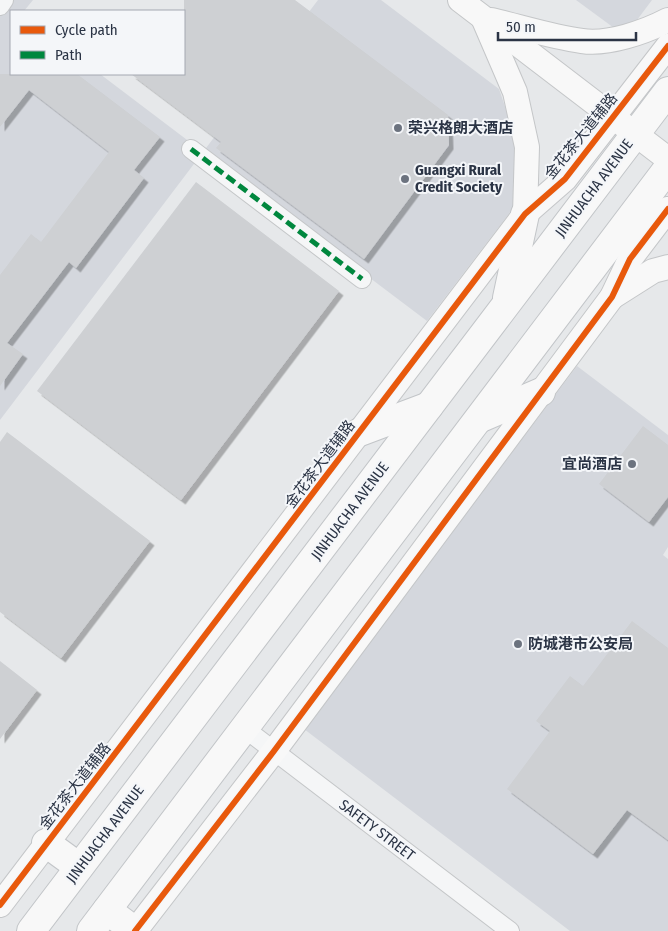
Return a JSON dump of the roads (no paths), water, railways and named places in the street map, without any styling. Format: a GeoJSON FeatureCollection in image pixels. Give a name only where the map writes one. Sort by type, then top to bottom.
{"type":"FeatureCollection","features":[{"type":"Feature","properties":{"kind":"main road","name":"JINHUACHA AVENUE"},"geometry":{"type":"LineString","coordinates":[[31,931],[668,91]]}},
{"type":"Feature","properties":{"kind":"main road"},"geometry":{"type":"LineString","coordinates":[[91,931],[668,168]]}},
{"type":"Feature","properties":{"kind":"main road"},"geometry":{"type":"LineString","coordinates":[[506,305],[525,214]]}},
{"type":"Feature","properties":{"kind":"main road"},"geometry":{"type":"LineString","coordinates":[[479,418],[541,392]]}},
{"type":"Feature","properties":{"kind":"main road"},"geometry":{"type":"LineString","coordinates":[[360,432],[429,406]]}},
{"type":"Feature","properties":{"kind":"main road"},"geometry":{"type":"LineString","coordinates":[[46,843],[79,867]]}},
{"type":"Feature","properties":{"kind":"main road"},"geometry":{"type":"LineString","coordinates":[[107,910],[135,931]]}},
{"type":"Feature","properties":{"kind":"street"},"geometry":{"type":"LineString","coordinates":[[0,6],[4,0]]}},
{"type":"Feature","properties":{"kind":"street"},"geometry":{"type":"LineString","coordinates":[[460,0],[668,159]]}},
{"type":"Feature","properties":{"kind":"street"},"geometry":{"type":"LineString","coordinates":[[483,18],[584,42],[620,38],[653,28],[668,20]]}},
{"type":"Feature","properties":{"kind":"street"},"geometry":{"type":"LineString","coordinates":[[483,18],[515,92],[527,146],[525,214]]}},
{"type":"Feature","properties":{"kind":"street","name":"金花茶大道辅路"},"geometry":{"type":"LineString","coordinates":[[0,905],[525,214],[566,179],[668,46]]}},
{"type":"Feature","properties":{"kind":"street"},"geometry":{"type":"LineString","coordinates":[[191,149],[362,279]]}},
{"type":"Feature","properties":{"kind":"street"},"geometry":{"type":"LineString","coordinates":[[135,931],[274,751],[612,297],[630,259],[668,210]]}},
{"type":"Feature","properties":{"kind":"street"},"geometry":{"type":"LineString","coordinates":[[612,297],[653,271],[668,267]]}},
{"type":"Feature","properties":{"kind":"street","name":"SAFETY STREET"},"geometry":{"type":"LineString","coordinates":[[244,728],[510,931]]}},
{"type":"Feature","properties":{"kind":"place","name":"荣兴格朗大酒店"},"geometry":{"type":"Point","coordinates":[398,128]}},
{"type":"Feature","properties":{"kind":"place","name":"Guangxi Rural Credit Society"},"geometry":{"type":"Point","coordinates":[405,179]}},
{"type":"Feature","properties":{"kind":"place","name":"宜尚酒店"},"geometry":{"type":"Point","coordinates":[632,464]}},
{"type":"Feature","properties":{"kind":"place","name":"防城港市公安局"},"geometry":{"type":"Point","coordinates":[518,644]}}]}
